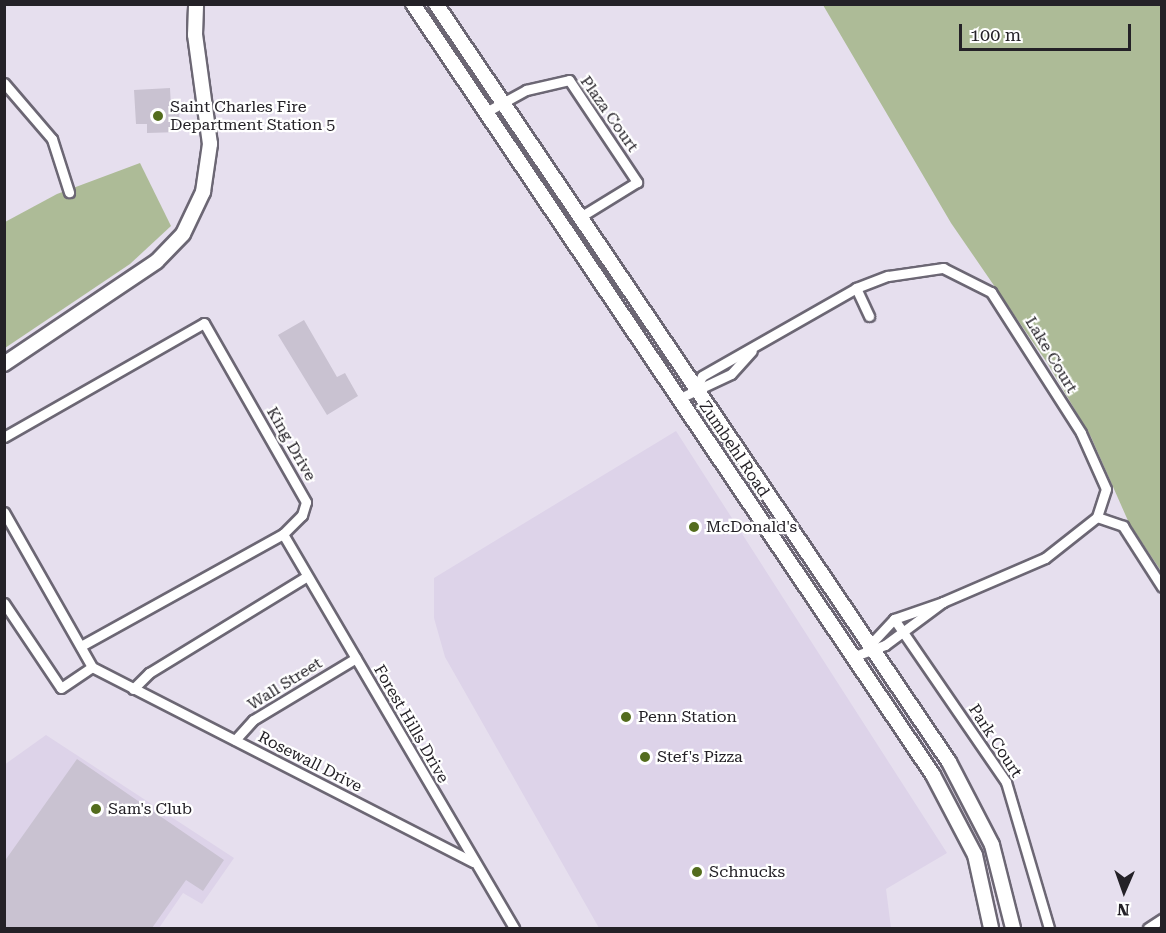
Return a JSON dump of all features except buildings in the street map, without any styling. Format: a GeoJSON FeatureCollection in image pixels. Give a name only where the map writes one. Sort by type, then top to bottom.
{"type":"FeatureCollection","features":[{"type":"Feature","properties":{"kind":"main road"},"geometry":{"type":"LineString","coordinates":[[4,364],[157,261],[194,213],[210,144],[196,45],[196,4]]}},
{"type":"Feature","properties":{"kind":"main road","name":"Zumbehl Road"},"geometry":{"type":"LineString","coordinates":[[413,4],[680,398],[959,820],[986,892],[991,928]]}},
{"type":"Feature","properties":{"kind":"main road","name":"Zumbehl Road"},"geometry":{"type":"LineString","coordinates":[[436,4],[696,388],[867,648],[949,762],[976,812],[1000,872],[1013,928]]}},
{"type":"Feature","properties":{"kind":"street","name":"Plaza Court"},"geometry":{"type":"LineString","coordinates":[[486,112],[526,90],[568,80],[637,182],[580,217]]}},
{"type":"Feature","properties":{"kind":"street"},"geometry":{"type":"LineString","coordinates":[[4,83],[52,139],[69,192]]}},
{"type":"Feature","properties":{"kind":"street","name":"Lake Court"},"geometry":{"type":"LineString","coordinates":[[680,398],[696,388],[731,374],[752,351],[856,288],[888,276],[943,268],[991,292],[1101,469],[1106,489],[1098,518]]}},
{"type":"Feature","properties":{"kind":"street"},"geometry":{"type":"LineString","coordinates":[[856,288],[869,316]]}},
{"type":"Feature","properties":{"kind":"street","name":"King Drive"},"geometry":{"type":"LineString","coordinates":[[4,437],[204,323],[306,502],[303,515],[283,534],[81,646]]}},
{"type":"Feature","properties":{"kind":"street"},"geometry":{"type":"LineString","coordinates":[[4,512],[92,667],[61,688],[4,603]]}},
{"type":"Feature","properties":{"kind":"street"},"geometry":{"type":"LineString","coordinates":[[867,648],[894,619],[944,602],[1045,558],[1098,518],[1123,526],[1161,587]]}},
{"type":"Feature","properties":{"kind":"street","name":"Forest Hills Drive"},"geometry":{"type":"LineString","coordinates":[[283,534],[473,862],[514,928]]}},
{"type":"Feature","properties":{"kind":"street"},"geometry":{"type":"LineString","coordinates":[[133,689],[149,673],[307,576]]}},
{"type":"Feature","properties":{"kind":"street"},"geometry":{"type":"LineString","coordinates":[[852,657],[903,632],[944,602]]}},
{"type":"Feature","properties":{"kind":"street","name":"Park Court"},"geometry":{"type":"LineString","coordinates":[[894,619],[1006,782],[1049,928]]}},
{"type":"Feature","properties":{"kind":"street","name":"Wall Street"},"geometry":{"type":"LineString","coordinates":[[235,740],[253,720],[356,658]]}},
{"type":"Feature","properties":{"kind":"street","name":"Rosewall Drive"},"geometry":{"type":"LineString","coordinates":[[92,667],[473,862]]}},
{"type":"Feature","properties":{"kind":"street"},"geometry":{"type":"LineString","coordinates":[[1148,928],[1161,919]]}},
{"type":"Feature","properties":{"kind":"shaded area"},"geometry":{"type":"Polygon","coordinates":[[[676,431],[947,853],[886,889],[891,928],[599,928],[445,657],[434,618],[434,578],[676,431]]]}},
{"type":"Feature","properties":{"kind":"shaded area","name":"Sam's Club"},"geometry":{"type":"Polygon","coordinates":[[[46,735],[234,858],[202,904],[183,893],[159,928],[5,928],[4,765],[46,735]]]}},
{"type":"Feature","properties":{"kind":"green space"},"geometry":{"type":"Polygon","coordinates":[[[823,5],[1161,5],[1161,571],[1129,523],[1091,437],[1048,364],[951,223],[823,5]]]}},
{"type":"Feature","properties":{"kind":"green space"},"geometry":{"type":"Polygon","coordinates":[[[140,163],[171,226],[130,264],[5,348],[5,222],[57,194],[140,163]]]}},
{"type":"Feature","properties":{"kind":"place","name":"Saint Charles Fire Department Station 5"},"geometry":{"type":"Point","coordinates":[158,116]}},
{"type":"Feature","properties":{"kind":"place","name":"McDonald's"},"geometry":{"type":"Point","coordinates":[694,527]}},
{"type":"Feature","properties":{"kind":"place","name":"Penn Station"},"geometry":{"type":"Point","coordinates":[626,717]}},
{"type":"Feature","properties":{"kind":"place","name":"Stef's Pizza"},"geometry":{"type":"Point","coordinates":[645,757]}},
{"type":"Feature","properties":{"kind":"place","name":"Sam's Club"},"geometry":{"type":"Point","coordinates":[96,809]}},
{"type":"Feature","properties":{"kind":"place","name":"Schnucks"},"geometry":{"type":"Point","coordinates":[697,872]}}]}
